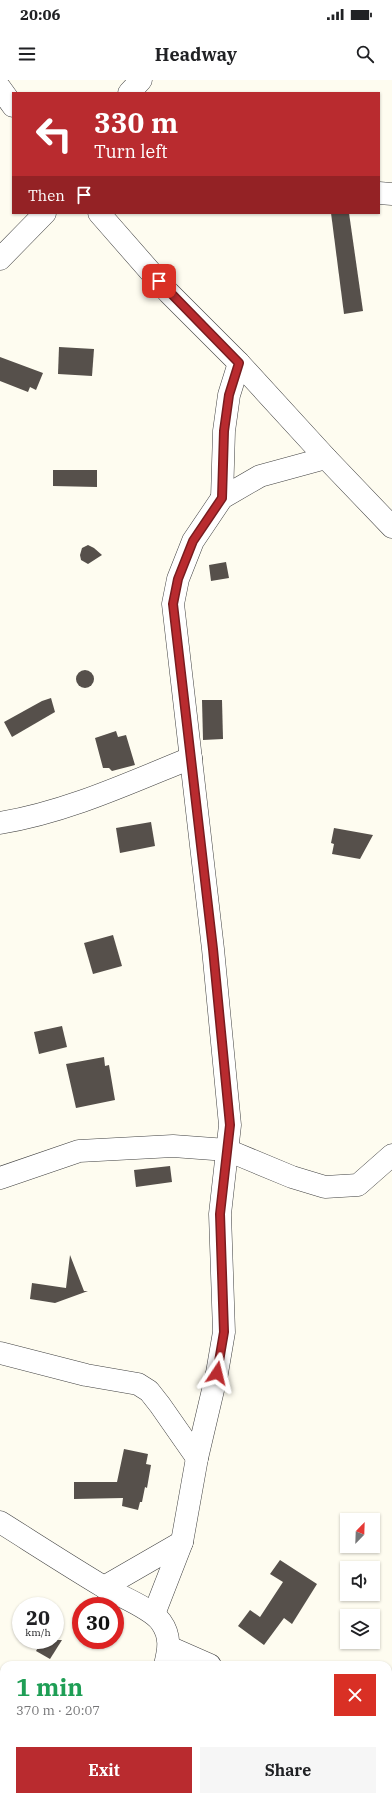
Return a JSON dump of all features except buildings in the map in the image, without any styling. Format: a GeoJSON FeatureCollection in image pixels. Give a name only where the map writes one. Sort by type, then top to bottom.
{"type":"FeatureCollection","features":[{"type":"Feature","properties":{"kind":"street"},"geometry":{"type":"LineString","coordinates":[[130,92],[141,80]]}},
{"type":"Feature","properties":{"kind":"street"},"geometry":{"type":"LineString","coordinates":[[0,88],[12,105]]}},
{"type":"Feature","properties":{"kind":"street"},"geometry":{"type":"LineString","coordinates":[[380,193],[392,194]]}},
{"type":"Feature","properties":{"kind":"street"},"geometry":{"type":"LineString","coordinates":[[0,259],[44,214]]}},
{"type":"Feature","properties":{"kind":"street"},"geometry":{"type":"LineString","coordinates":[[100,214],[169,293],[239,363],[392,527]]}},
{"type":"Feature","properties":{"kind":"street"},"geometry":{"type":"LineString","coordinates":[[222,498],[224,431],[229,395],[239,363]]}},
{"type":"Feature","properties":{"kind":"street"},"geometry":{"type":"LineString","coordinates":[[154,1614],[182,1542],[197,1458],[217,1373],[224,1332],[220,1214],[229,1117],[213,949],[173,604],[178,579],[193,541],[222,498],[260,476],[326,458]]}},
{"type":"Feature","properties":{"kind":"street"},"geometry":{"type":"LineString","coordinates":[[0,823],[18,820],[64,807],[108,792],[191,758]]}},
{"type":"Feature","properties":{"kind":"street"},"geometry":{"type":"LineString","coordinates":[[0,1178],[79,1151],[173,1146],[227,1150],[292,1176],[325,1187],[358,1185],[392,1155]]}},
{"type":"Feature","properties":{"kind":"street"},"geometry":{"type":"LineString","coordinates":[[0,1353],[86,1375],[138,1384],[149,1392],[160,1405],[197,1458]]}},
{"type":"Feature","properties":{"kind":"street"},"geometry":{"type":"LineString","coordinates":[[0,1522],[104,1587],[154,1614],[161,1621],[166,1630],[167,1656],[191,1661]]}},
{"type":"Feature","properties":{"kind":"street"},"geometry":{"type":"LineString","coordinates":[[104,1587],[182,1542]]}},
{"type":"Feature","properties":{"kind":"route"},"geometry":{"type":"LineString","coordinates":[[159,281],[169,293],[239,363],[229,395],[224,431],[222,498],[193,541],[178,579],[173,604],[213,949],[230,1125],[220,1214],[224,1332],[217,1373]]}}]}
